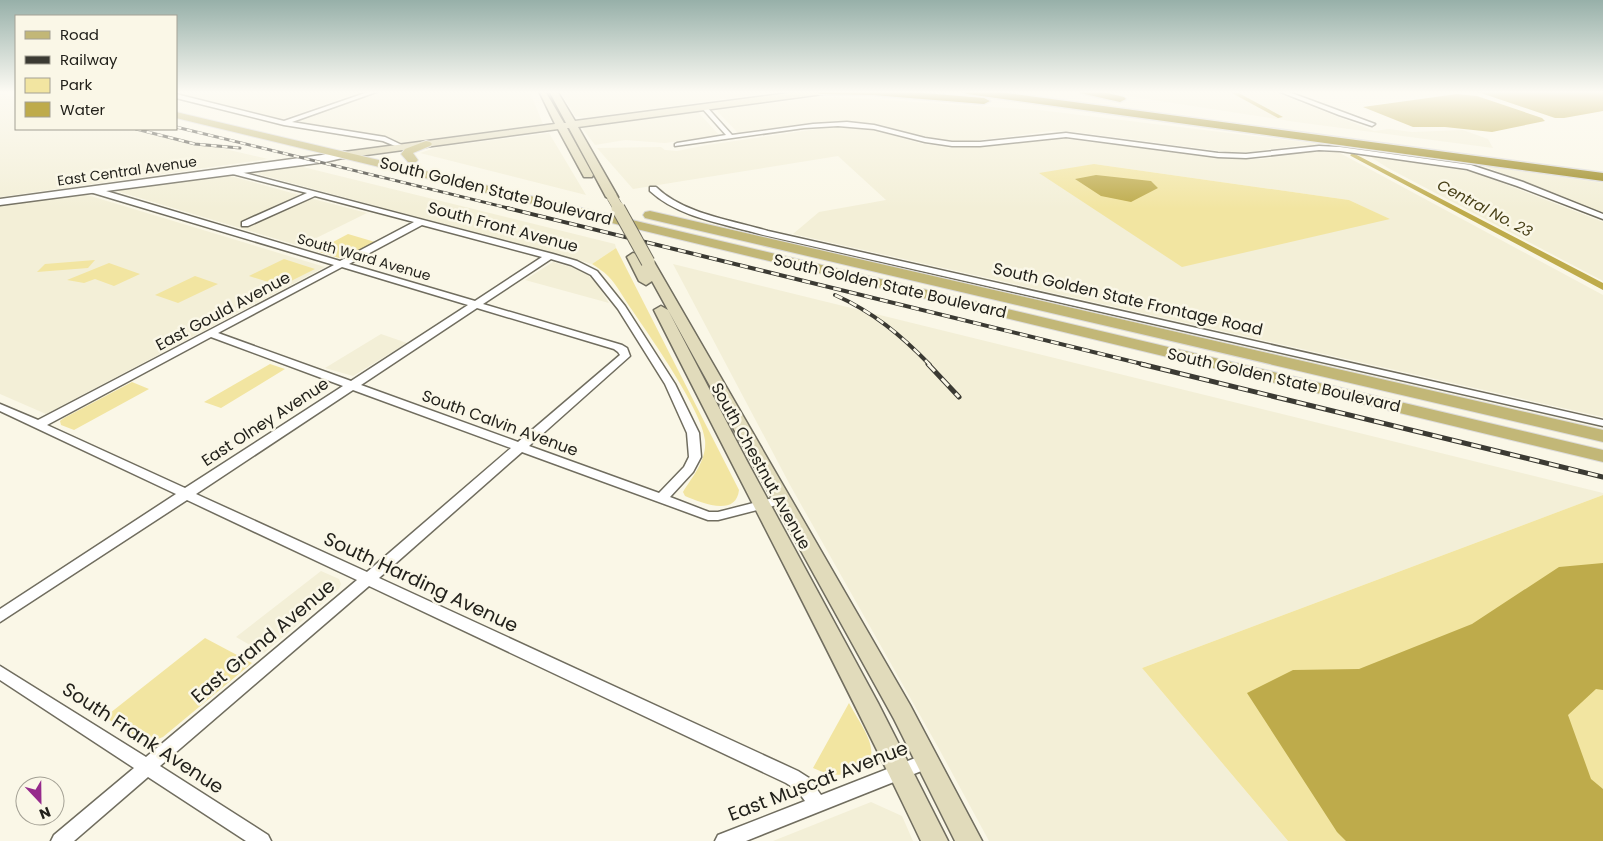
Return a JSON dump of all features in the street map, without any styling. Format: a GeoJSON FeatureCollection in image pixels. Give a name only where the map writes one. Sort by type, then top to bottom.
{"type":"FeatureCollection","features":[{"type":"Feature","properties":{"kind":"highway"},"geometry":{"type":"LineString","coordinates":[[1257,130],[1603,177]]}},
{"type":"Feature","properties":{"kind":"highway"},"geometry":{"type":"LineString","coordinates":[[1311,130],[1603,168]]}},
{"type":"Feature","properties":{"kind":"main road","name":"South Golden State Boulevard"},"geometry":{"type":"LineString","coordinates":[[228,130],[312,153],[344,155],[1603,456]]}},
{"type":"Feature","properties":{"kind":"main road","name":"South Golden State Boulevard"},"geometry":{"type":"LineString","coordinates":[[287,130],[373,151],[407,153],[1603,436]]}},
{"type":"Feature","properties":{"kind":"main road"},"geometry":{"type":"LineString","coordinates":[[407,153],[426,144],[528,130]]}},
{"type":"Feature","properties":{"kind":"main road","name":"South Chestnut Avenue"},"geometry":{"type":"LineString","coordinates":[[562,130],[599,194],[756,451],[771,502],[935,841]]}},
{"type":"Feature","properties":{"kind":"main road","name":"South Chestnut Avenue"},"geometry":{"type":"LineString","coordinates":[[575,130],[612,197],[641,260]]}},
{"type":"Feature","properties":{"kind":"main road","name":"East Central Avenue"},"geometry":{"type":"LineString","coordinates":[[344,155],[373,151]]}},
{"type":"Feature","properties":{"kind":"main road","name":"South Chestnut Avenue"},"geometry":{"type":"LineString","coordinates":[[771,502],[928,761],[969,841]]}},
{"type":"Feature","properties":{"kind":"street"},"geometry":{"type":"LineString","coordinates":[[331,130],[385,139],[407,153]]}},
{"type":"Feature","properties":{"kind":"street"},"geometry":{"type":"LineString","coordinates":[[725,130],[731,137]]}},
{"type":"Feature","properties":{"kind":"street"},"geometry":{"type":"LineString","coordinates":[[677,145],[778,130]]}},
{"type":"Feature","properties":{"kind":"street"},"geometry":{"type":"LineString","coordinates":[[886,130],[925,141],[952,144],[980,144],[1041,135],[1066,135],[1246,156],[1319,148],[1340,149],[1468,167],[1603,217]]}},
{"type":"Feature","properties":{"kind":"street","name":"East Central Avenue"},"geometry":{"type":"LineString","coordinates":[[258,167],[312,153]]}},
{"type":"Feature","properties":{"kind":"street","name":"East Central Avenue"},"geometry":{"type":"LineString","coordinates":[[0,202],[319,160],[344,155]]}},
{"type":"Feature","properties":{"kind":"street","name":"South Front Avenue"},"geometry":{"type":"LineString","coordinates":[[232,171],[312,194],[550,256],[586,268],[601,280],[643,341],[670,384],[693,433],[695,457],[689,469],[662,498]]}},
{"type":"Feature","properties":{"kind":"street","name":"South Golden State Frontage Road"},"geometry":{"type":"LineString","coordinates":[[653,189],[658,196],[674,204],[766,233],[1603,424]]}},
{"type":"Feature","properties":{"kind":"street","name":"South Ward Avenue"},"geometry":{"type":"LineString","coordinates":[[93,190],[618,347],[625,353]]}},
{"type":"Feature","properties":{"kind":"street"},"geometry":{"type":"LineString","coordinates":[[245,224],[312,194]]}},
{"type":"Feature","properties":{"kind":"street","name":"East Gould Avenue"},"geometry":{"type":"LineString","coordinates":[[38,425],[421,222]]}},
{"type":"Feature","properties":{"kind":"street","name":"East Olney Avenue"},"geometry":{"type":"LineString","coordinates":[[0,616],[550,256]]}},
{"type":"Feature","properties":{"kind":"street","name":"South Calvin Avenue"},"geometry":{"type":"LineString","coordinates":[[210,334],[708,516],[718,516],[771,502]]}},
{"type":"Feature","properties":{"kind":"street","name":"East Grand Avenue"},"geometry":{"type":"LineString","coordinates":[[60,841],[624,359],[625,353]]}},
{"type":"Feature","properties":{"kind":"street","name":"South Harding Avenue"},"geometry":{"type":"LineString","coordinates":[[0,408],[792,777],[802,784],[817,804]]}},
{"type":"Feature","properties":{"kind":"street","name":"South Frank Avenue"},"geometry":{"type":"LineString","coordinates":[[0,672],[262,841]]}},
{"type":"Feature","properties":{"kind":"street","name":"East Muscat Avenue"},"geometry":{"type":"LineString","coordinates":[[724,841],[928,761]]}},
{"type":"Feature","properties":{"kind":"shaded area"},"geometry":{"type":"Polygon","coordinates":[[[0,130],[145,130],[268,159],[0,197],[0,130]]]}},
{"type":"Feature","properties":{"kind":"shaded area"},"geometry":{"type":"Polygon","coordinates":[[[347,130],[496,130],[401,143],[389,138],[347,130]]]}},
{"type":"Feature","properties":{"kind":"shaded area"},"geometry":{"type":"Polygon","coordinates":[[[584,130],[715,130],[720,136],[665,143],[625,140],[595,145],[584,130]]]}},
{"type":"Feature","properties":{"kind":"shaded area"},"geometry":{"type":"Polygon","coordinates":[[[735,130],[759,130],[740,133],[735,130]]]}},
{"type":"Feature","properties":{"kind":"shaded area"},"geometry":{"type":"Polygon","coordinates":[[[809,130],[875,130],[919,143],[951,148],[982,147],[1058,138],[1233,159],[1262,159],[1311,152],[1338,152],[1603,295],[1603,417],[793,234],[819,212],[886,200],[838,156],[633,189],[597,148],[661,147],[665,150],[677,151],[809,130]],[[1094,164],[1389,219],[1349,200],[1094,164]]]}},
{"type":"Feature","properties":{"kind":"shaded area"},"geometry":{"type":"Polygon","coordinates":[[[900,130],[1207,130],[1337,146],[1302,145],[1251,152],[1228,152],[1076,132],[1051,131],[972,141],[926,138],[900,130]]]}},
{"type":"Feature","properties":{"kind":"shaded area"},"geometry":{"type":"Polygon","coordinates":[[[1358,130],[1412,132],[1464,130],[1488,139],[1493,148],[1358,130]]]}},
{"type":"Feature","properties":{"kind":"shaded area"},"geometry":{"type":"Polygon","coordinates":[[[549,133],[586,195],[420,153],[438,147],[549,133]]]}},
{"type":"Feature","properties":{"kind":"shaded area"},"geometry":{"type":"Polygon","coordinates":[[[1369,156],[1474,172],[1603,222],[1603,281],[1388,168],[1369,156]]]}},
{"type":"Feature","properties":{"kind":"shaded area"},"geometry":{"type":"Polygon","coordinates":[[[299,166],[615,244],[616,248],[592,264],[258,174],[264,170],[299,166]]]}},
{"type":"Feature","properties":{"kind":"shaded area"},"geometry":{"type":"Polygon","coordinates":[[[1484,166],[1603,183],[1603,213],[1484,166]]]}},
{"type":"Feature","properties":{"kind":"shaded area"},"geometry":{"type":"Polygon","coordinates":[[[223,174],[367,213],[300,246],[113,190],[223,174]]]}},
{"type":"Feature","properties":{"kind":"shaded area"},"geometry":{"type":"Polygon","coordinates":[[[84,194],[325,267],[46,414],[0,394],[0,206],[84,194]]]}},
{"type":"Feature","properties":{"kind":"shaded area"},"geometry":{"type":"Polygon","coordinates":[[[553,262],[574,268],[588,275],[597,284],[609,303],[525,280],[553,262]]]}},
{"type":"Feature","properties":{"kind":"shaded area"},"geometry":{"type":"Polygon","coordinates":[[[673,264],[1603,493],[1603,495],[1142,668],[1288,841],[989,841],[790,485],[673,264]]]}},
{"type":"Feature","properties":{"kind":"shaded area"},"geometry":{"type":"Polygon","coordinates":[[[381,334],[407,343],[353,376],[325,368],[381,334]]]}},
{"type":"Feature","properties":{"kind":"shaded area"},"geometry":{"type":"Polygon","coordinates":[[[321,571],[339,579],[341,584],[339,589],[264,653],[236,637],[321,571]]]}},
{"type":"Feature","properties":{"kind":"shaded area"},"geometry":{"type":"Polygon","coordinates":[[[871,802],[902,816],[913,841],[773,841],[871,802]]]}},
{"type":"Feature","properties":{"kind":"green space"},"geometry":{"type":"Polygon","coordinates":[[[1094,164],[1349,200],[1390,219],[1182,267],[1039,173],[1094,164]]]}},
{"type":"Feature","properties":{"kind":"green space"},"geometry":{"type":"Polygon","coordinates":[[[348,234],[375,242],[339,258],[316,251],[348,234]]]}},
{"type":"Feature","properties":{"kind":"green space"},"geometry":{"type":"Polygon","coordinates":[[[616,248],[739,490],[736,499],[731,504],[716,506],[699,502],[685,496],[683,492],[702,461],[705,440],[702,427],[686,393],[663,356],[611,280],[592,264],[616,248]]]}},
{"type":"Feature","properties":{"kind":"green space"},"geometry":{"type":"Polygon","coordinates":[[[284,259],[315,269],[281,286],[249,276],[284,259]]]}},
{"type":"Feature","properties":{"kind":"green space"},"geometry":{"type":"Polygon","coordinates":[[[95,260],[88,268],[37,272],[45,264],[95,260]]]}},
{"type":"Feature","properties":{"kind":"green space"},"geometry":{"type":"Polygon","coordinates":[[[109,263],[140,274],[114,286],[95,279],[84,283],[67,280],[109,263]]]}},
{"type":"Feature","properties":{"kind":"green space"},"geometry":{"type":"Polygon","coordinates":[[[195,276],[218,284],[178,303],[155,295],[195,276]]]}},
{"type":"Feature","properties":{"kind":"green space"},"geometry":{"type":"Polygon","coordinates":[[[270,364],[285,369],[221,408],[204,402],[270,364]]]}},
{"type":"Feature","properties":{"kind":"green space"},"geometry":{"type":"Polygon","coordinates":[[[132,382],[149,389],[74,430],[61,425],[60,421],[64,418],[132,382]]]}},
{"type":"Feature","properties":{"kind":"green space"},"geometry":{"type":"Polygon","coordinates":[[[1603,495],[1603,841],[1288,841],[1142,668],[1603,495]]]}},
{"type":"Feature","properties":{"kind":"green space"},"geometry":{"type":"Polygon","coordinates":[[[205,638],[252,663],[163,737],[155,739],[140,738],[105,717],[205,638]]]}},
{"type":"Feature","properties":{"kind":"green space"},"geometry":{"type":"Polygon","coordinates":[[[849,703],[869,741],[870,759],[865,766],[855,772],[839,775],[829,774],[813,768],[849,703]]]}},
{"type":"Feature","properties":{"kind":"water"},"geometry":{"type":"Polygon","coordinates":[[[1476,130],[1500,130],[1492,132],[1476,130]]]}},
{"type":"Feature","properties":{"kind":"water"},"geometry":{"type":"Polygon","coordinates":[[[1096,175],[1151,181],[1158,188],[1131,202],[1101,196],[1075,179],[1096,175]]]}},
{"type":"Feature","properties":{"kind":"water"},"geometry":{"type":"Polygon","coordinates":[[[1603,563],[1603,690],[1596,689],[1568,715],[1591,779],[1603,789],[1603,841],[1346,841],[1337,832],[1247,693],[1293,670],[1359,669],[1472,624],[1559,567],[1603,563]]]}},
{"type":"Feature","properties":{"kind":"waterway","name":"Central No. 23"},"geometry":{"type":"LineString","coordinates":[[1353,155],[1603,287]]}},
{"type":"Feature","properties":{"kind":"railway"},"geometry":{"type":"LineString","coordinates":[[141,130],[195,144],[240,148]]}},
{"type":"Feature","properties":{"kind":"railway"},"geometry":{"type":"LineString","coordinates":[[189,130],[512,209]]}},
{"type":"Feature","properties":{"kind":"railway"},"geometry":{"type":"LineString","coordinates":[[507,208],[1146,365]]}},
{"type":"Feature","properties":{"kind":"railway"},"geometry":{"type":"LineString","coordinates":[[835,295],[862,309],[886,325],[930,365]]}},
{"type":"Feature","properties":{"kind":"railway"},"geometry":{"type":"LineString","coordinates":[[928,364],[959,397]]}},
{"type":"Feature","properties":{"kind":"railway"},"geometry":{"type":"LineString","coordinates":[[1141,364],[1603,477]]}}]}
